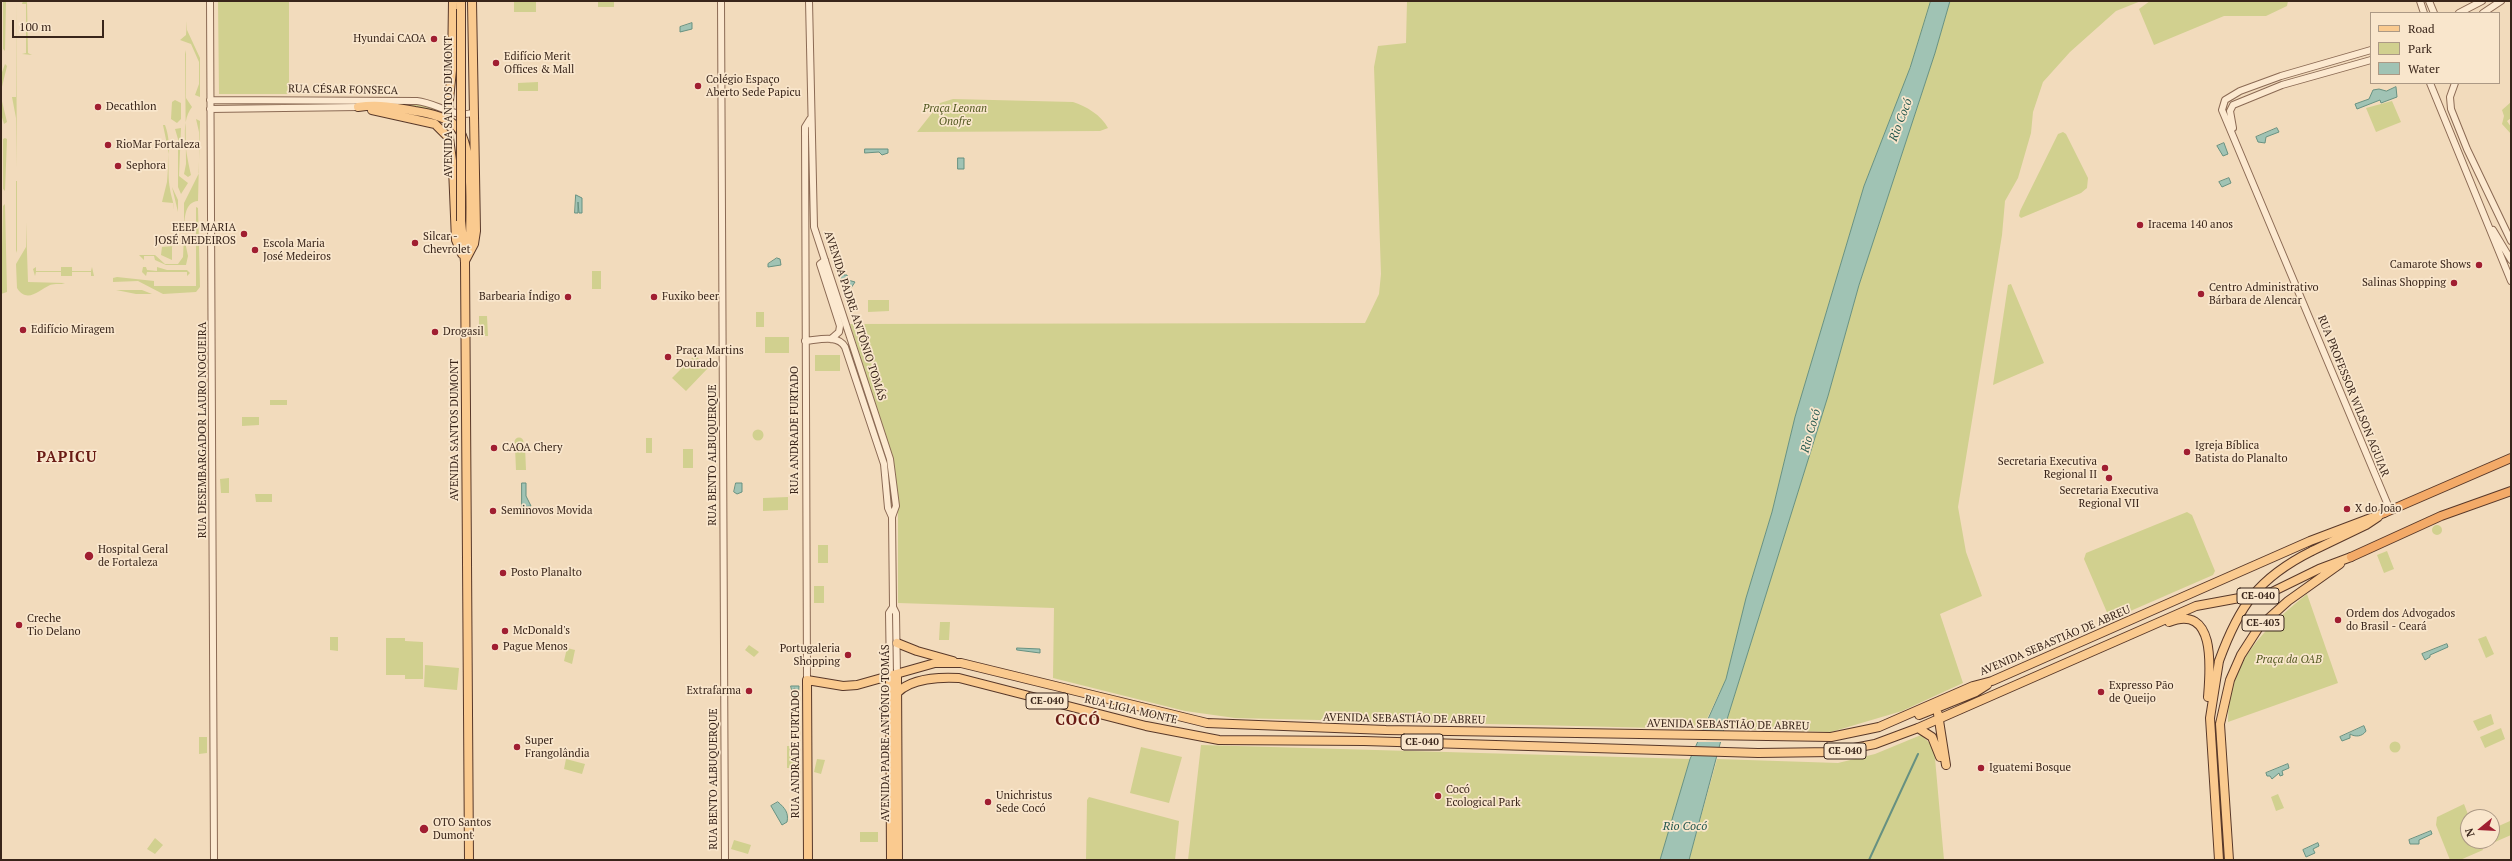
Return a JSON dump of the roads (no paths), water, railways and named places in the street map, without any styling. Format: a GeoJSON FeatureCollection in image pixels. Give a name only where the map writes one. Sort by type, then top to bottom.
{"type":"FeatureCollection","features":[{"type":"Feature","properties":{"kind":"highway","name":"CE-040"},"geometry":{"type":"LineString","coordinates":[[2387,512],[2511,458]]}},
{"type":"Feature","properties":{"kind":"highway","name":"CE-040"},"geometry":{"type":"LineString","coordinates":[[2351,557],[2441,516],[2509,491]]}},
{"type":"Feature","properties":{"kind":"main road","name":"AVENIDA SANTOS DUMONT"},"geometry":{"type":"LineString","coordinates":[[448,110],[452,70],[453,1]]}},
{"type":"Feature","properties":{"kind":"main road"},"geometry":{"type":"LineString","coordinates":[[465,262],[474,244],[476,231],[472,113],[472,1]]}},
{"type":"Feature","properties":{"kind":"main road","name":"AVENIDA SANTOS DUMONT"},"geometry":{"type":"LineString","coordinates":[[461,5],[461,221],[465,262],[468,860]]}},
{"type":"Feature","properties":{"kind":"main road"},"geometry":{"type":"LineString","coordinates":[[358,107],[389,105],[433,114],[451,122],[462,134],[468,154],[469,254]]}},
{"type":"Feature","properties":{"kind":"main road"},"geometry":{"type":"LineString","coordinates":[[358,107],[435,124],[445,132],[451,146],[456,240],[465,262]]}},
{"type":"Feature","properties":{"kind":"main road","name":"CE-403"},"geometry":{"type":"LineString","coordinates":[[2218,860],[2210,718],[2219,661],[2229,634],[2245,604],[2276,573],[2312,551],[2366,525],[2387,512]]}},
{"type":"Feature","properties":{"kind":"main road","name":"AVENIDA SEBASTIÃO DE ABREU"},"geometry":{"type":"LineString","coordinates":[[1199,722],[1386,730],[1831,737],[1879,727],[1973,686],[1992,681],[2098,636],[2225,578],[2364,519],[2387,512]]}},
{"type":"Feature","properties":{"kind":"main road","name":"CE-403"},"geometry":{"type":"LineString","coordinates":[[2229,860],[2220,724],[2230,680],[2245,647],[2264,622],[2303,589],[2351,557]]}},
{"type":"Feature","properties":{"kind":"main road","name":"CE-040"},"geometry":{"type":"LineString","coordinates":[[2162,622],[2203,604],[2253,598],[2272,592],[2319,569],[2351,557]]}},
{"type":"Feature","properties":{"kind":"main road"},"geometry":{"type":"LineString","coordinates":[[2162,622],[2188,620],[2197,624],[2205,634],[2209,652],[2207,707],[2210,718]]}},
{"type":"Feature","properties":{"kind":"main road","name":"AVENIDA SEBASTIÃO DE ABREU"},"geometry":{"type":"LineString","coordinates":[[1198,737],[1251,741],[1348,740],[1647,750],[1758,752],[1846,750],[1875,744],[1918,728],[2068,661],[2162,622]]}},
{"type":"Feature","properties":{"kind":"main road"},"geometry":{"type":"LineString","coordinates":[[2098,636],[2103,647]]}},
{"type":"Feature","properties":{"kind":"main road"},"geometry":{"type":"LineString","coordinates":[[897,643],[917,651],[961,663]]}},
{"type":"Feature","properties":{"kind":"main road"},"geometry":{"type":"LineString","coordinates":[[2065,649],[2068,661]]}},
{"type":"Feature","properties":{"kind":"main road","name":"RUA LIGIA MONTE"},"geometry":{"type":"LineString","coordinates":[[807,680],[842,686],[857,685],[935,663],[961,663],[1199,722]]}},
{"type":"Feature","properties":{"kind":"main road","name":"AVENIDA PADRE ANTÔNIO TOMÁS"},"geometry":{"type":"LineString","coordinates":[[893,676],[897,693],[898,860]]}},
{"type":"Feature","properties":{"kind":"main road","name":"AVENIDA PADRE ANTÔNIO TOMÁS"},"geometry":{"type":"LineString","coordinates":[[891,860],[893,676]]}},
{"type":"Feature","properties":{"kind":"main road","name":"RUA LIGIA MONTE"},"geometry":{"type":"LineString","coordinates":[[897,693],[906,686],[939,677],[959,678],[1198,737]]}},
{"type":"Feature","properties":{"kind":"main road","name":"RUA ANDRADE FURTADO"},"geometry":{"type":"LineString","coordinates":[[807,680],[808,860]]}},
{"type":"Feature","properties":{"kind":"main road"},"geometry":{"type":"LineString","coordinates":[[1879,727],[1894,725],[1934,710],[1976,692],[1992,681]]}},
{"type":"Feature","properties":{"kind":"main road"},"geometry":{"type":"LineString","coordinates":[[1934,710],[1937,720],[1943,762]]}},
{"type":"Feature","properties":{"kind":"main road"},"geometry":{"type":"LineString","coordinates":[[1943,762],[1944,733],[1946,725],[1954,712]]}},
{"type":"Feature","properties":{"kind":"main road"},"geometry":{"type":"LineString","coordinates":[[1297,741],[1323,736],[1326,732],[1323,728]]}},
{"type":"Feature","properties":{"kind":"main road"},"geometry":{"type":"LineString","coordinates":[[1918,728],[1932,736],[1943,762]]}},
{"type":"Feature","properties":{"kind":"main road"},"geometry":{"type":"LineString","coordinates":[[1348,740],[1354,734],[1373,733],[1386,730]]}},
{"type":"Feature","properties":{"kind":"street","name":"RUA DESEMBARGADOR LAURO NOGUEIRA"},"geometry":{"type":"LineString","coordinates":[[210,1],[211,238],[213,248],[214,860]]}},
{"type":"Feature","properties":{"kind":"street","name":"RUA BENTO ALBUQUERQUE"},"geometry":{"type":"LineString","coordinates":[[721,1],[725,860]]}},
{"type":"Feature","properties":{"kind":"street","name":"RUA ANDRADE FURTADO"},"geometry":{"type":"LineString","coordinates":[[807,680],[805,127],[810,119],[809,1]]}},
{"type":"Feature","properties":{"kind":"street"},"geometry":{"type":"LineString","coordinates":[[2420,1],[2424,12]]}},
{"type":"Feature","properties":{"kind":"street"},"geometry":{"type":"LineString","coordinates":[[2429,1],[2434,12]]}},
{"type":"Feature","properties":{"kind":"street"},"geometry":{"type":"LineString","coordinates":[[2461,12],[2482,1]]}},
{"type":"Feature","properties":{"kind":"street"},"geometry":{"type":"LineString","coordinates":[[2484,12],[2501,1]]}},
{"type":"Feature","properties":{"kind":"street"},"geometry":{"type":"LineString","coordinates":[[2234,133],[2222,110],[2225,100],[2252,86],[2370,50]]}},
{"type":"Feature","properties":{"kind":"street"},"geometry":{"type":"LineString","coordinates":[[2234,133],[2230,111],[2233,105],[2276,88],[2370,60]]}},
{"type":"Feature","properties":{"kind":"street"},"geometry":{"type":"LineString","coordinates":[[2299,71],[2302,80]]}},
{"type":"Feature","properties":{"kind":"street"},"geometry":{"type":"LineString","coordinates":[[2430,84],[2511,281]]}},
{"type":"Feature","properties":{"kind":"street"},"geometry":{"type":"LineString","coordinates":[[2455,84],[2450,97],[2451,109],[2467,149],[2511,241]]}},
{"type":"Feature","properties":{"kind":"street","name":"RUA CÉSAR FONSECA"},"geometry":{"type":"LineString","coordinates":[[210,100],[410,101],[435,104],[458,115],[472,113]]}},
{"type":"Feature","properties":{"kind":"street","name":"RUA CÉSAR FONSECA"},"geometry":{"type":"LineString","coordinates":[[210,109],[358,107]]}},
{"type":"Feature","properties":{"kind":"street","name":"AVENIDA PADRE ANTÔNIO TOMÁS"},"geometry":{"type":"LineString","coordinates":[[810,119],[814,227],[840,326],[839,332],[831,339]]}},
{"type":"Feature","properties":{"kind":"street","name":"RUA PROFESSOR WILSON AGUIAR"},"geometry":{"type":"LineString","coordinates":[[2234,133],[2387,512]]}},
{"type":"Feature","properties":{"kind":"street"},"geometry":{"type":"LineString","coordinates":[[2486,221],[2511,260]]}},
{"type":"Feature","properties":{"kind":"street","name":"AVENIDA PADRE ANTÔNIO TOMÁS"},"geometry":{"type":"LineString","coordinates":[[822,262],[862,372],[892,469],[896,506],[892,517],[893,607],[896,613],[897,643],[893,676]]}},
{"type":"Feature","properties":{"kind":"street","name":"AVENIDA PADRE ANTÔNIO TOMÁS"},"geometry":{"type":"LineString","coordinates":[[831,339],[843,343],[855,374],[884,464],[888,508],[892,517]]}},
{"type":"Feature","properties":{"kind":"street"},"geometry":{"type":"LineString","coordinates":[[805,341],[831,339]]}},
{"type":"Feature","properties":{"kind":"street"},"geometry":{"type":"LineString","coordinates":[[855,374],[862,372]]}},
{"type":"Feature","properties":{"kind":"street","name":"AVENIDA PADRE ANTÔNIO TOMÁS"},"geometry":{"type":"LineString","coordinates":[[893,607],[889,613],[893,676]]}},
{"type":"Feature","properties":{"kind":"water","name":"Rio Cocó"},"geometry":{"type":"Polygon","coordinates":[[[1931,1],[1950,1],[1935,53],[1859,285],[1828,396],[1724,729],[1689,860],[1660,860],[1690,759],[1726,679],[1746,598],[1772,512],[1795,417],[1864,186],[1910,68],[1931,1]]]}},
{"type":"Feature","properties":{"kind":"water"},"geometry":{"type":"Polygon","coordinates":[[[692,23],[692,29],[680,32],[680,27],[692,23]]]}},
{"type":"Feature","properties":{"kind":"water"},"geometry":{"type":"Polygon","coordinates":[[[2396,87],[2397,97],[2381,103],[2380,100],[2357,109],[2355,104],[2369,99],[2373,90],[2379,89],[2386,91],[2396,87]]]}},
{"type":"Feature","properties":{"kind":"water"},"geometry":{"type":"Polygon","coordinates":[[[2277,128],[2279,132],[2266,137],[2265,143],[2258,142],[2256,137],[2277,128]]]}},
{"type":"Feature","properties":{"kind":"water"},"geometry":{"type":"Polygon","coordinates":[[[2224,143],[2228,154],[2223,156],[2217,146],[2224,143]]]}},
{"type":"Feature","properties":{"kind":"water"},"geometry":{"type":"Polygon","coordinates":[[[865,149],[888,149],[888,153],[882,155],[879,152],[865,153],[865,149]]]}},
{"type":"Feature","properties":{"kind":"water"},"geometry":{"type":"Polygon","coordinates":[[[958,158],[964,158],[964,169],[958,169],[958,158]]]}},
{"type":"Feature","properties":{"kind":"water"},"geometry":{"type":"Polygon","coordinates":[[[2229,178],[2231,183],[2222,187],[2219,182],[2229,178]]]}},
{"type":"Feature","properties":{"kind":"water"},"geometry":{"type":"Polygon","coordinates":[[[576,195],[582,198],[582,213],[579,213],[578,202],[578,213],[575,213],[576,195]]]}},
{"type":"Feature","properties":{"kind":"water"},"geometry":{"type":"Polygon","coordinates":[[[777,258],[780,259],[781,265],[768,267],[768,264],[777,258]]]}},
{"type":"Feature","properties":{"kind":"water"},"geometry":{"type":"Polygon","coordinates":[[[844,270],[844,275],[847,275],[848,280],[855,282],[851,288],[848,286],[850,292],[845,294],[838,271],[844,270]]]}},
{"type":"Feature","properties":{"kind":"water"},"geometry":{"type":"Polygon","coordinates":[[[522,483],[526,483],[526,496],[531,506],[522,507],[522,483]]]}},
{"type":"Feature","properties":{"kind":"water"},"geometry":{"type":"Polygon","coordinates":[[[736,483],[742,483],[742,492],[737,494],[734,492],[736,483]]]}},
{"type":"Feature","properties":{"kind":"water"},"geometry":{"type":"Polygon","coordinates":[[[2447,644],[2448,647],[2430,655],[2430,657],[2425,660],[2422,654],[2447,644]]]}},
{"type":"Feature","properties":{"kind":"water"},"geometry":{"type":"Polygon","coordinates":[[[1017,648],[1040,649],[1040,653],[1017,650],[1017,648]]]}},
{"type":"Feature","properties":{"kind":"water"},"geometry":{"type":"Polygon","coordinates":[[[791,686],[799,686],[798,699],[793,698],[795,688],[792,690],[791,686]]]}},
{"type":"Feature","properties":{"kind":"water"},"geometry":{"type":"Polygon","coordinates":[[[2364,726],[2366,731],[2363,734],[2354,736],[2350,734],[2350,738],[2342,741],[2340,737],[2364,726]]]}},
{"type":"Feature","properties":{"kind":"water"},"geometry":{"type":"Polygon","coordinates":[[[2288,764],[2289,768],[2282,771],[2283,775],[2280,776],[2279,773],[2272,779],[2270,776],[2267,776],[2266,773],[2288,764]]]}},
{"type":"Feature","properties":{"kind":"water"},"geometry":{"type":"Polygon","coordinates":[[[778,802],[787,813],[787,822],[782,825],[771,806],[778,802]]]}},
{"type":"Feature","properties":{"kind":"water"},"geometry":{"type":"Polygon","coordinates":[[[2431,831],[2432,834],[2419,840],[2419,844],[2410,844],[2409,840],[2431,831]]]}},
{"type":"Feature","properties":{"kind":"water"},"geometry":{"type":"Polygon","coordinates":[[[2318,843],[2319,846],[2313,849],[2315,853],[2306,857],[2303,850],[2318,843]]]}},
{"type":"Feature","properties":{"kind":"waterway"},"geometry":{"type":"LineString","coordinates":[[1869,860],[1918,754]]}},
{"type":"Feature","properties":{"kind":"place","name":"Hyundai CAOA"},"geometry":{"type":"Point","coordinates":[434,39]}},
{"type":"Feature","properties":{"kind":"place","name":"Edifício Merit Offices & Mall"},"geometry":{"type":"Point","coordinates":[496,63]}},
{"type":"Feature","properties":{"kind":"place","name":"Colégio Espaço Aberto Sede Papicu"},"geometry":{"type":"Point","coordinates":[698,86]}},
{"type":"Feature","properties":{"kind":"place","name":"Decathlon"},"geometry":{"type":"Point","coordinates":[98,107]}},
{"type":"Feature","properties":{"kind":"place","name":"RioMar Fortaleza"},"geometry":{"type":"Point","coordinates":[108,145]}},
{"type":"Feature","properties":{"kind":"place","name":"Sephora"},"geometry":{"type":"Point","coordinates":[118,166]}},
{"type":"Feature","properties":{"kind":"place","name":"Iracema 140 anos"},"geometry":{"type":"Point","coordinates":[2140,225]}},
{"type":"Feature","properties":{"kind":"place","name":"EEEP MARIA JOSÉ MEDEIROS"},"geometry":{"type":"Point","coordinates":[244,234]}},
{"type":"Feature","properties":{"kind":"place","name":"Silcar - Chevrolet"},"geometry":{"type":"Point","coordinates":[415,243]}},
{"type":"Feature","properties":{"kind":"place","name":"Escola Maria José Medeiros"},"geometry":{"type":"Point","coordinates":[255,250]}},
{"type":"Feature","properties":{"kind":"place","name":"Camarote Shows"},"geometry":{"type":"Point","coordinates":[2479,265]}},
{"type":"Feature","properties":{"kind":"place","name":"Salinas Shopping"},"geometry":{"type":"Point","coordinates":[2454,283]}},
{"type":"Feature","properties":{"kind":"place","name":"Centro Administrativo Bárbara de Alencar"},"geometry":{"type":"Point","coordinates":[2201,294]}},
{"type":"Feature","properties":{"kind":"place","name":"Barbearia Índigo"},"geometry":{"type":"Point","coordinates":[568,297]}},
{"type":"Feature","properties":{"kind":"place","name":"Fuxiko beer"},"geometry":{"type":"Point","coordinates":[654,297]}},
{"type":"Feature","properties":{"kind":"place","name":"Edifício Miragem"},"geometry":{"type":"Point","coordinates":[23,330]}},
{"type":"Feature","properties":{"kind":"place","name":"Drogasil"},"geometry":{"type":"Point","coordinates":[435,332]}},
{"type":"Feature","properties":{"kind":"place","name":"Praça Martins Dourado"},"geometry":{"type":"Point","coordinates":[668,357]}},
{"type":"Feature","properties":{"kind":"place","name":"CAOA Chery"},"geometry":{"type":"Point","coordinates":[494,448]}},
{"type":"Feature","properties":{"kind":"place","name":"Igreja Bíblica Batista do Planalto"},"geometry":{"type":"Point","coordinates":[2187,452]}},
{"type":"Feature","properties":{"kind":"place","name":"Secretaria Executiva Regional II"},"geometry":{"type":"Point","coordinates":[2105,468]}},
{"type":"Feature","properties":{"kind":"place","name":"Secretaria Executiva Regional VII"},"geometry":{"type":"Point","coordinates":[2109,478]}},
{"type":"Feature","properties":{"kind":"place","name":"X do João"},"geometry":{"type":"Point","coordinates":[2347,509]}},
{"type":"Feature","properties":{"kind":"place","name":"Seminovos Movida"},"geometry":{"type":"Point","coordinates":[493,511]}},
{"type":"Feature","properties":{"kind":"place","name":"Hospital Geral de Fortaleza"},"geometry":{"type":"Point","coordinates":[89,556]}},
{"type":"Feature","properties":{"kind":"place","name":"Posto Planalto"},"geometry":{"type":"Point","coordinates":[503,573]}},
{"type":"Feature","properties":{"kind":"place","name":"Ordem dos Advogados do Brasil - Ceará"},"geometry":{"type":"Point","coordinates":[2338,620]}},
{"type":"Feature","properties":{"kind":"place","name":"Creche Tio Delano"},"geometry":{"type":"Point","coordinates":[19,625]}},
{"type":"Feature","properties":{"kind":"place","name":"McDonald's"},"geometry":{"type":"Point","coordinates":[505,631]}},
{"type":"Feature","properties":{"kind":"place","name":"Pague Menos"},"geometry":{"type":"Point","coordinates":[495,647]}},
{"type":"Feature","properties":{"kind":"place","name":"Portugaleria Shopping"},"geometry":{"type":"Point","coordinates":[848,655]}},
{"type":"Feature","properties":{"kind":"place","name":"Extrafarma"},"geometry":{"type":"Point","coordinates":[749,691]}},
{"type":"Feature","properties":{"kind":"place","name":"Expresso Pão de Queijo"},"geometry":{"type":"Point","coordinates":[2101,692]}},
{"type":"Feature","properties":{"kind":"place","name":"Super Frangolândia"},"geometry":{"type":"Point","coordinates":[517,747]}},
{"type":"Feature","properties":{"kind":"place","name":"Iguatemi Bosque"},"geometry":{"type":"Point","coordinates":[1981,768]}},
{"type":"Feature","properties":{"kind":"place","name":"Cocó Ecological Park"},"geometry":{"type":"Point","coordinates":[1438,796]}},
{"type":"Feature","properties":{"kind":"place","name":"Unichristus Sede Cocó"},"geometry":{"type":"Point","coordinates":[988,802]}},
{"type":"Feature","properties":{"kind":"place","name":"OTO Santos Dumont"},"geometry":{"type":"Point","coordinates":[424,829]}},
{"type":"Feature","properties":{"kind":"district","name":"PAPICU"},"geometry":{"type":"Point","coordinates":[67,458]}},
{"type":"Feature","properties":{"kind":"district","name":"COCÓ"},"geometry":{"type":"Point","coordinates":[1078,721]}},
{"type":"Feature","properties":{"kind":"park label","name":"Praça Leonan Onofre"},"geometry":{"type":"Point","coordinates":[955,115]}},
{"type":"Feature","properties":{"kind":"park label","name":"Praça da OAB"},"geometry":{"type":"Point","coordinates":[2289,660]}}]}
